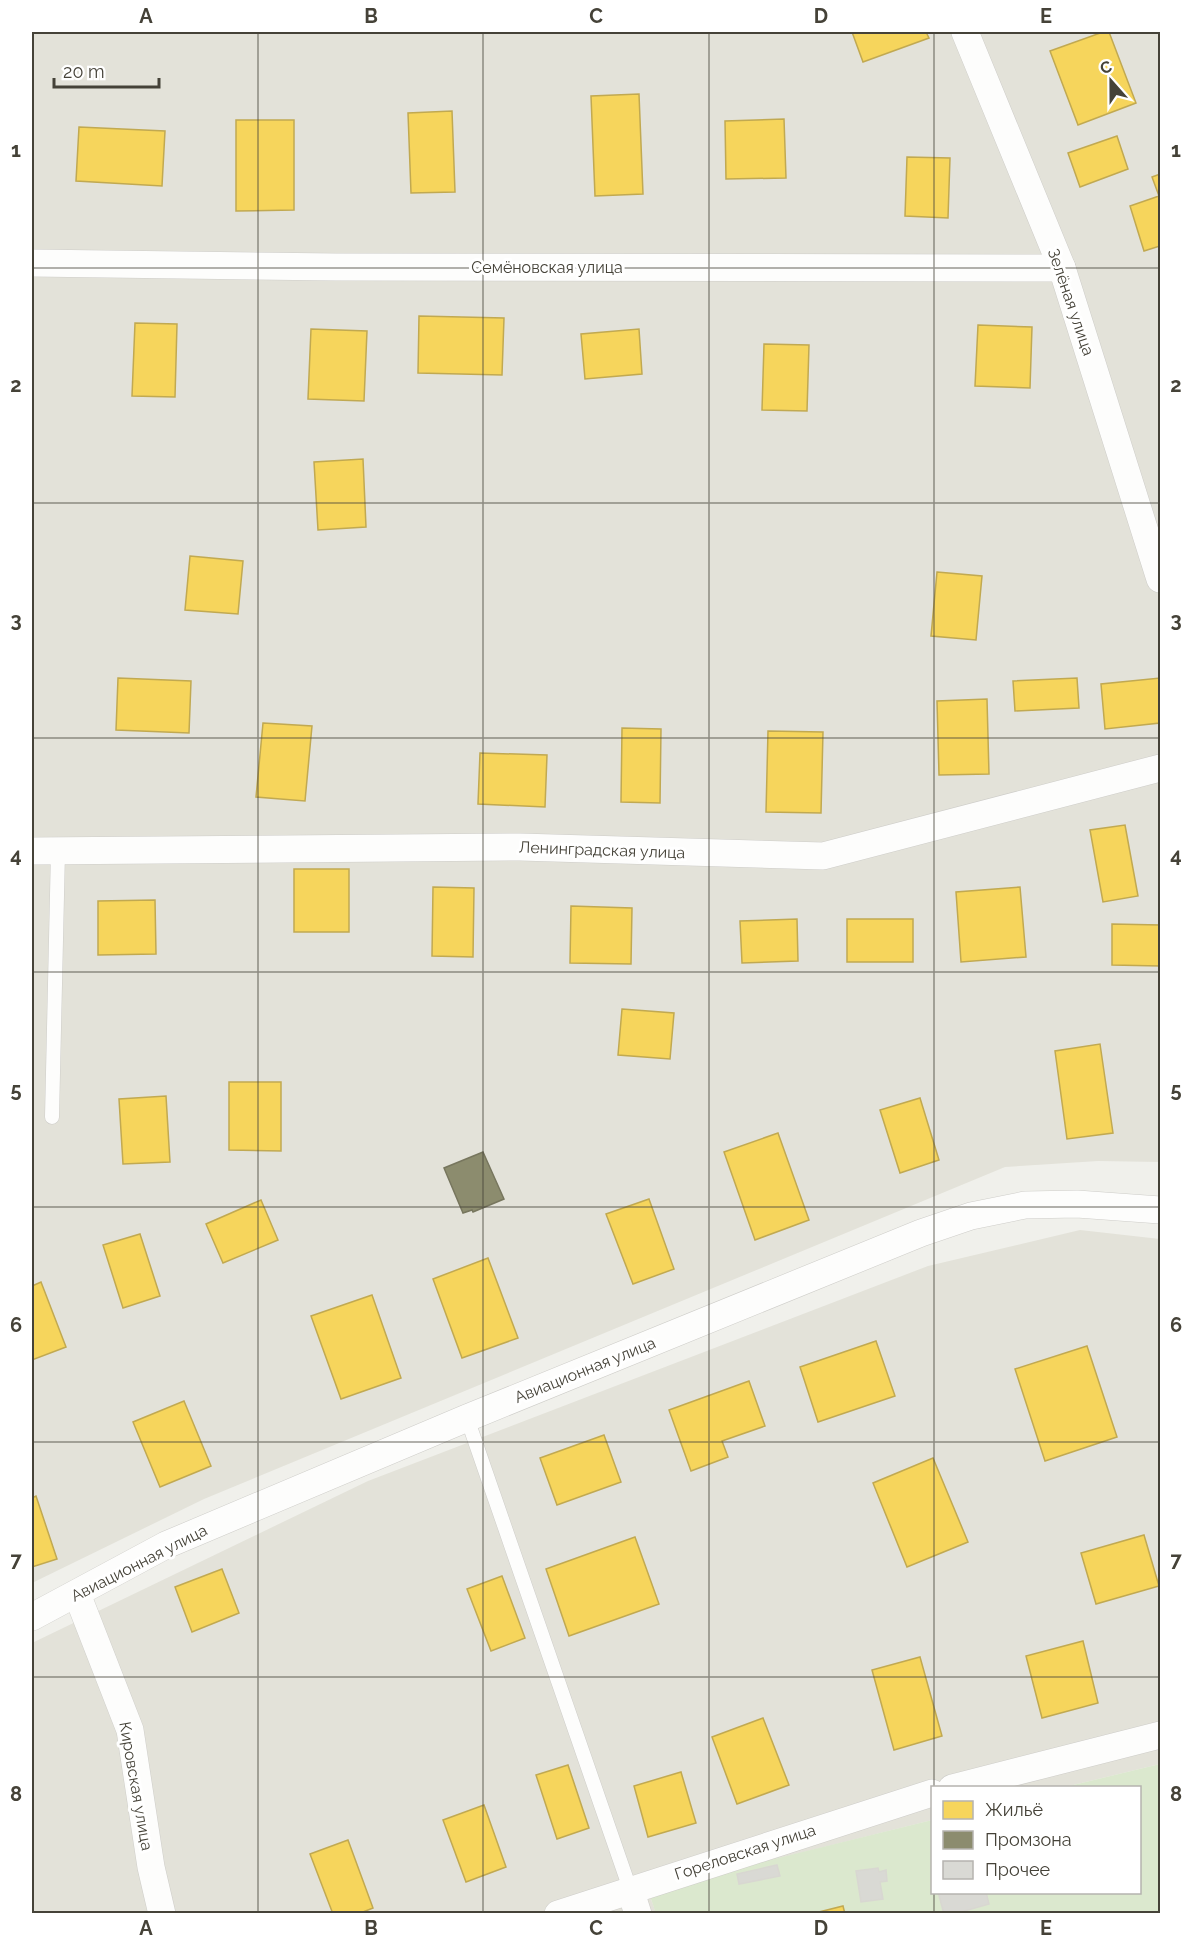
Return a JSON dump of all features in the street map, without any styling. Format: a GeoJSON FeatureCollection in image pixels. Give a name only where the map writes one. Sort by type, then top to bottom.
{"type":"FeatureCollection","features":[{"type":"Feature","properties":{"kind":"street","name":"Зелёная улица"},"geometry":{"type":"LineString","coordinates":[[965,32],[1062,268],[1161,579]]}},
{"type":"Feature","properties":{"kind":"street","name":"Семёновская улица"},"geometry":{"type":"LineString","coordinates":[[32,263],[348,267],[1062,268]]}},
{"type":"Feature","properties":{"kind":"street","name":"Ленинградская улица"},"geometry":{"type":"LineString","coordinates":[[32,850],[520,847],[823,856],[1161,768]]}},
{"type":"Feature","properties":{"kind":"street","name":"Авиационная улица"},"geometry":{"type":"LineString","coordinates":[[32,1617],[166,1545],[466,1419],[921,1233],[971,1216],[1025,1205],[1077,1204],[1161,1210]]}},
{"type":"Feature","properties":{"kind":"street","name":"Кировская улица"},"geometry":{"type":"LineString","coordinates":[[77,1594],[130,1730],[151,1866],[162,1914]]}},
{"type":"Feature","properties":{"kind":"street"},"geometry":{"type":"LineString","coordinates":[[960,1786],[1161,1735]]}},
{"type":"Feature","properties":{"kind":"street","name":"Гореловская улица"},"geometry":{"type":"LineString","coordinates":[[558,1914],[634,1901],[931,1793]]}},
{"type":"Feature","properties":{"kind":"lane"},"geometry":{"type":"LineString","coordinates":[[52,1117],[58,851]]}},
{"type":"Feature","properties":{"kind":"lane"},"geometry":{"type":"LineString","coordinates":[[466,1419],[634,1901]]}},
{"type":"Feature","properties":{"kind":"shaded area"},"geometry":{"type":"Polygon","coordinates":[[[32,32],[1160,32],[1160,1162],[1098,1161],[1005,1167],[204,1499],[32,1583],[32,32]]]}},
{"type":"Feature","properties":{"kind":"shaded area"},"geometry":{"type":"Polygon","coordinates":[[[1080,1230],[1160,1239],[1160,1764],[1069,1786],[931,1786],[931,1820],[648,1891],[656,1913],[32,1914],[32,1643],[368,1481],[928,1266],[1080,1230]]]}},
{"type":"Feature","properties":{"kind":"green space"},"geometry":{"type":"Polygon","coordinates":[[[1160,1764],[1160,1913],[656,1914],[648,1890],[931,1820],[931,1894],[1141,1894],[1141,1786],[1069,1786],[1160,1764]]]}},
{"type":"Feature","properties":{"kind":"building: Жильё"},"geometry":{"type":"Polygon","coordinates":[[[852,32],[926,32],[929,38],[863,62],[852,32]]]}},
{"type":"Feature","properties":{"kind":"building: Жильё"},"geometry":{"type":"Polygon","coordinates":[[[1103,32],[1109,32],[1136,103],[1078,125],[1050,51],[1103,32]]]}},
{"type":"Feature","properties":{"kind":"building: Жильё"},"geometry":{"type":"Polygon","coordinates":[[[639,94],[643,194],[595,196],[591,96],[639,94]]]}},
{"type":"Feature","properties":{"kind":"building: Жильё"},"geometry":{"type":"Polygon","coordinates":[[[452,111],[455,192],[411,193],[408,113],[452,111]]]}},
{"type":"Feature","properties":{"kind":"building: Жильё"},"geometry":{"type":"Polygon","coordinates":[[[784,119],[786,178],[726,179],[725,121],[784,119]]]}},
{"type":"Feature","properties":{"kind":"building: Жильё"},"geometry":{"type":"Polygon","coordinates":[[[236,120],[294,120],[294,210],[236,211],[236,120]]]}},
{"type":"Feature","properties":{"kind":"building: Жильё"},"geometry":{"type":"Polygon","coordinates":[[[79,127],[165,131],[162,186],[76,181],[79,127]]]}},
{"type":"Feature","properties":{"kind":"building: Жильё"},"geometry":{"type":"Polygon","coordinates":[[[1117,136],[1128,169],[1080,187],[1068,153],[1117,136]]]}},
{"type":"Feature","properties":{"kind":"building: Жильё"},"geometry":{"type":"Polygon","coordinates":[[[907,157],[950,158],[948,218],[905,216],[907,157]]]}},
{"type":"Feature","properties":{"kind":"building: Жильё"},"geometry":{"type":"Polygon","coordinates":[[[1160,174],[1160,246],[1144,251],[1130,206],[1159,196],[1152,177],[1160,174]]]}},
{"type":"Feature","properties":{"kind":"building: Жильё"},"geometry":{"type":"Polygon","coordinates":[[[419,316],[504,318],[502,375],[418,373],[419,316]]]}},
{"type":"Feature","properties":{"kind":"building: Жильё"},"geometry":{"type":"Polygon","coordinates":[[[135,323],[177,324],[175,397],[132,396],[135,323]]]}},
{"type":"Feature","properties":{"kind":"building: Жильё"},"geometry":{"type":"Polygon","coordinates":[[[978,325],[1032,327],[1030,388],[975,386],[978,325]]]}},
{"type":"Feature","properties":{"kind":"building: Жильё"},"geometry":{"type":"Polygon","coordinates":[[[311,329],[367,331],[364,401],[308,399],[311,329]]]}},
{"type":"Feature","properties":{"kind":"building: Жильё"},"geometry":{"type":"Polygon","coordinates":[[[639,329],[642,374],[585,379],[581,334],[639,329]]]}},
{"type":"Feature","properties":{"kind":"building: Жильё"},"geometry":{"type":"Polygon","coordinates":[[[764,344],[809,345],[807,411],[762,410],[764,344]]]}},
{"type":"Feature","properties":{"kind":"building: Жильё"},"geometry":{"type":"Polygon","coordinates":[[[363,459],[366,527],[318,530],[314,462],[363,459]]]}},
{"type":"Feature","properties":{"kind":"building: Жильё"},"geometry":{"type":"Polygon","coordinates":[[[190,556],[243,561],[238,614],[185,610],[190,556]]]}},
{"type":"Feature","properties":{"kind":"building: Жильё"},"geometry":{"type":"Polygon","coordinates":[[[937,572],[982,576],[976,640],[931,636],[937,572]]]}},
{"type":"Feature","properties":{"kind":"building: Жильё"},"geometry":{"type":"Polygon","coordinates":[[[118,678],[191,681],[189,733],[116,730],[118,678]]]}},
{"type":"Feature","properties":{"kind":"building: Жильё"},"geometry":{"type":"Polygon","coordinates":[[[1077,678],[1079,708],[1015,711],[1013,681],[1077,678]]]}},
{"type":"Feature","properties":{"kind":"building: Жильё"},"geometry":{"type":"Polygon","coordinates":[[[1160,678],[1160,723],[1105,729],[1101,684],[1160,678]]]}},
{"type":"Feature","properties":{"kind":"building: Жильё"},"geometry":{"type":"Polygon","coordinates":[[[987,699],[989,774],[939,775],[937,701],[987,699]]]}},
{"type":"Feature","properties":{"kind":"building: Жильё"},"geometry":{"type":"Polygon","coordinates":[[[263,723],[312,726],[305,801],[256,797],[263,723]]]}},
{"type":"Feature","properties":{"kind":"building: Жильё"},"geometry":{"type":"Polygon","coordinates":[[[622,728],[661,729],[660,803],[621,802],[622,728]]]}},
{"type":"Feature","properties":{"kind":"building: Жильё"},"geometry":{"type":"Polygon","coordinates":[[[768,731],[823,732],[821,813],[766,812],[768,731]]]}},
{"type":"Feature","properties":{"kind":"building: Жильё"},"geometry":{"type":"Polygon","coordinates":[[[480,753],[547,755],[545,807],[478,804],[480,753]]]}},
{"type":"Feature","properties":{"kind":"building: Жильё"},"geometry":{"type":"Polygon","coordinates":[[[1125,825],[1138,896],[1103,902],[1090,830],[1125,825]]]}},
{"type":"Feature","properties":{"kind":"building: Жильё"},"geometry":{"type":"Polygon","coordinates":[[[294,869],[349,869],[349,932],[294,932],[294,869]]]}},
{"type":"Feature","properties":{"kind":"building: Жильё"},"geometry":{"type":"Polygon","coordinates":[[[433,887],[474,888],[473,957],[432,956],[433,887]]]}},
{"type":"Feature","properties":{"kind":"building: Жильё"},"geometry":{"type":"Polygon","coordinates":[[[1020,887],[1026,957],[961,962],[956,892],[1020,887]]]}},
{"type":"Feature","properties":{"kind":"building: Жильё"},"geometry":{"type":"Polygon","coordinates":[[[155,900],[156,954],[98,955],[98,901],[155,900]]]}},
{"type":"Feature","properties":{"kind":"building: Жильё"},"geometry":{"type":"Polygon","coordinates":[[[571,906],[632,908],[631,964],[570,963],[571,906]]]}},
{"type":"Feature","properties":{"kind":"building: Жильё"},"geometry":{"type":"Polygon","coordinates":[[[797,919],[798,961],[742,963],[740,921],[797,919]]]}},
{"type":"Feature","properties":{"kind":"building: Жильё"},"geometry":{"type":"Polygon","coordinates":[[[847,919],[913,919],[913,962],[847,962],[847,919]]]}},
{"type":"Feature","properties":{"kind":"building: Жильё"},"geometry":{"type":"Polygon","coordinates":[[[1112,924],[1160,925],[1160,966],[1112,965],[1112,924]]]}},
{"type":"Feature","properties":{"kind":"building: Жильё"},"geometry":{"type":"Polygon","coordinates":[[[622,1009],[674,1013],[670,1059],[618,1055],[622,1009]]]}},
{"type":"Feature","properties":{"kind":"building: Жильё"},"geometry":{"type":"Polygon","coordinates":[[[1100,1044],[1113,1133],[1067,1139],[1055,1051],[1100,1044]]]}},
{"type":"Feature","properties":{"kind":"building: Жильё"},"geometry":{"type":"Polygon","coordinates":[[[229,1082],[281,1082],[281,1151],[229,1150],[229,1082]]]}},
{"type":"Feature","properties":{"kind":"building: Жильё"},"geometry":{"type":"Polygon","coordinates":[[[166,1096],[170,1162],[123,1164],[119,1099],[166,1096]]]}},
{"type":"Feature","properties":{"kind":"building: Жильё"},"geometry":{"type":"Polygon","coordinates":[[[920,1098],[939,1160],[900,1173],[880,1110],[920,1098]]]}},
{"type":"Feature","properties":{"kind":"building: Жильё"},"geometry":{"type":"Polygon","coordinates":[[[778,1133],[809,1220],[755,1240],[724,1152],[778,1133]]]}},
{"type":"Feature","properties":{"kind":"building: Жильё"},"geometry":{"type":"Polygon","coordinates":[[[649,1199],[674,1269],[633,1284],[606,1214],[649,1199]]]}},
{"type":"Feature","properties":{"kind":"building: Жильё"},"geometry":{"type":"Polygon","coordinates":[[[261,1200],[278,1240],[223,1263],[206,1224],[261,1200]]]}},
{"type":"Feature","properties":{"kind":"building: Жильё"},"geometry":{"type":"Polygon","coordinates":[[[140,1234],[160,1296],[123,1308],[103,1245],[140,1234]]]}},
{"type":"Feature","properties":{"kind":"building: Жильё"},"geometry":{"type":"Polygon","coordinates":[[[488,1258],[518,1338],[462,1358],[433,1279],[488,1258]]]}},
{"type":"Feature","properties":{"kind":"building: Жильё"},"geometry":{"type":"Polygon","coordinates":[[[41,1282],[66,1347],[32,1360],[32,1286],[41,1282]]]}},
{"type":"Feature","properties":{"kind":"building: Жильё"},"geometry":{"type":"Polygon","coordinates":[[[372,1295],[401,1378],[341,1399],[311,1316],[372,1295]]]}},
{"type":"Feature","properties":{"kind":"building: Жильё"},"geometry":{"type":"Polygon","coordinates":[[[876,1341],[895,1396],[818,1422],[800,1367],[876,1341]]]}},
{"type":"Feature","properties":{"kind":"building: Жильё"},"geometry":{"type":"Polygon","coordinates":[[[1087,1346],[1117,1437],[1045,1461],[1015,1369],[1087,1346]]]}},
{"type":"Feature","properties":{"kind":"building: Жильё"},"geometry":{"type":"Polygon","coordinates":[[[749,1381],[765,1426],[722,1441],[728,1457],[691,1471],[669,1410],[749,1381]]]}},
{"type":"Feature","properties":{"kind":"building: Жильё"},"geometry":{"type":"Polygon","coordinates":[[[184,1401],[211,1466],[160,1487],[133,1422],[184,1401]]]}},
{"type":"Feature","properties":{"kind":"building: Жильё"},"geometry":{"type":"Polygon","coordinates":[[[604,1435],[621,1482],[557,1505],[540,1458],[604,1435]]]}},
{"type":"Feature","properties":{"kind":"building: Жильё"},"geometry":{"type":"Polygon","coordinates":[[[933,1458],[968,1542],[907,1567],[873,1483],[933,1458]]]}},
{"type":"Feature","properties":{"kind":"building: Жильё"},"geometry":{"type":"Polygon","coordinates":[[[36,1496],[57,1559],[32,1567],[32,1498],[36,1496]]]}},
{"type":"Feature","properties":{"kind":"building: Жильё"},"geometry":{"type":"Polygon","coordinates":[[[1144,1535],[1159,1586],[1096,1604],[1081,1553],[1144,1535]]]}},
{"type":"Feature","properties":{"kind":"building: Жильё"},"geometry":{"type":"Polygon","coordinates":[[[635,1537],[659,1604],[569,1636],[546,1569],[635,1537]]]}},
{"type":"Feature","properties":{"kind":"building: Жильё"},"geometry":{"type":"Polygon","coordinates":[[[222,1569],[239,1613],[192,1632],[175,1587],[222,1569]]]}},
{"type":"Feature","properties":{"kind":"building: Жильё"},"geometry":{"type":"Polygon","coordinates":[[[502,1576],[525,1638],[491,1651],[467,1589],[502,1576]]]}},
{"type":"Feature","properties":{"kind":"building: Жильё"},"geometry":{"type":"Polygon","coordinates":[[[1083,1641],[1098,1703],[1042,1718],[1026,1656],[1083,1641]]]}},
{"type":"Feature","properties":{"kind":"building: Жильё"},"geometry":{"type":"Polygon","coordinates":[[[920,1657],[942,1736],[894,1750],[872,1670],[920,1657]]]}},
{"type":"Feature","properties":{"kind":"building: Жильё"},"geometry":{"type":"Polygon","coordinates":[[[763,1718],[789,1785],[737,1804],[712,1737],[763,1718]]]}},
{"type":"Feature","properties":{"kind":"building: Жильё"},"geometry":{"type":"Polygon","coordinates":[[[568,1765],[589,1828],[557,1839],[536,1775],[568,1765]]]}},
{"type":"Feature","properties":{"kind":"building: Жильё"},"geometry":{"type":"Polygon","coordinates":[[[681,1772],[696,1823],[648,1837],[634,1786],[681,1772]]]}},
{"type":"Feature","properties":{"kind":"building: Жильё"},"geometry":{"type":"Polygon","coordinates":[[[484,1805],[506,1867],[466,1882],[443,1820],[484,1805]]]}},
{"type":"Feature","properties":{"kind":"building: Жильё"},"geometry":{"type":"Polygon","coordinates":[[[348,1840],[373,1908],[358,1914],[333,1914],[310,1854],[348,1840]]]}},
{"type":"Feature","properties":{"kind":"building: Жильё"},"geometry":{"type":"Polygon","coordinates":[[[843,1906],[845,1914],[811,1914],[843,1906]]]}},
{"type":"Feature","properties":{"kind":"building: Промзона"},"geometry":{"type":"Polygon","coordinates":[[[483,1152],[504,1199],[473,1212],[472,1210],[463,1213],[444,1168],[483,1152]]]}},
{"type":"Feature","properties":{"kind":"building: Прочее"},"geometry":{"type":"Polygon","coordinates":[[[777,1865],[780,1876],[739,1884],[737,1874],[777,1865]]]}},
{"type":"Feature","properties":{"kind":"building: Прочее"},"geometry":{"type":"Polygon","coordinates":[[[878,1868],[879,1872],[886,1870],[887,1881],[880,1882],[883,1899],[861,1902],[856,1871],[878,1868]]]}},
{"type":"Feature","properties":{"kind":"building: Прочее"},"geometry":{"type":"Polygon","coordinates":[[[939,1894],[986,1894],[989,1904],[954,1914],[944,1914],[939,1894]]]}}]}
